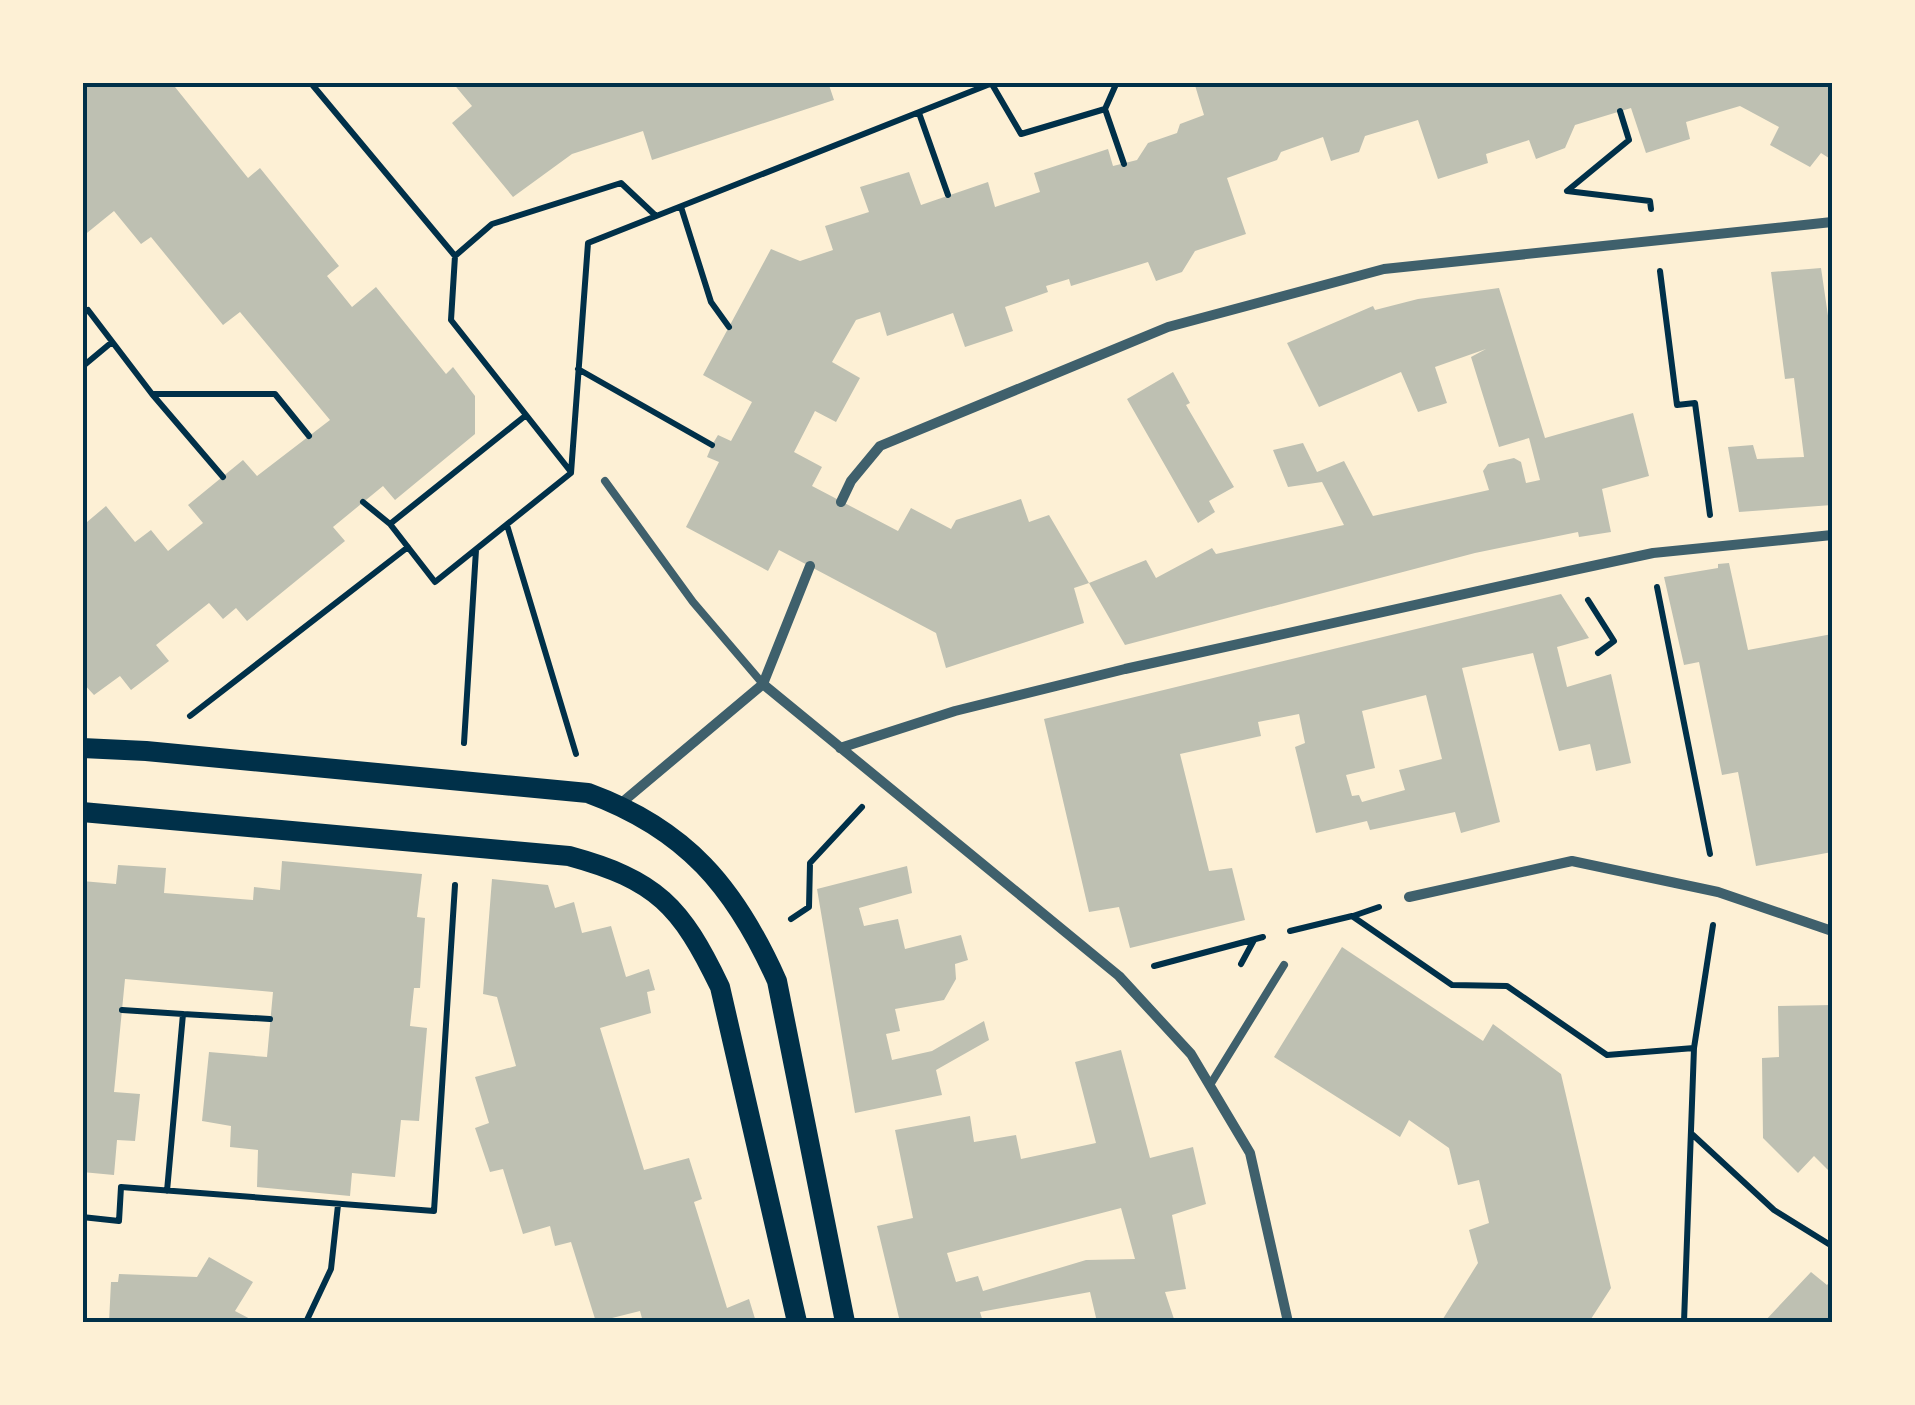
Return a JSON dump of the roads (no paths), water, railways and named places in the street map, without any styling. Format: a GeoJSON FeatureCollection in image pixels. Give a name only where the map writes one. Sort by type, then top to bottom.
{"type":"FeatureCollection","features":[{"type":"Feature","properties":{"kind":"main road"},"geometry":{"type":"LineString","coordinates":[[82,748],[588,793],[648,819],[692,853],[730,898],[777,981],[845,1322]]}},
{"type":"Feature","properties":{"kind":"main road"},"geometry":{"type":"LineString","coordinates":[[82,812],[551,854],[633,876],[682,920],[720,987],[797,1322]]}},
{"type":"Feature","properties":{"kind":"street"},"geometry":{"type":"LineString","coordinates":[[841,502],[880,446],[1168,327],[1384,269],[1832,222]]}},
{"type":"Feature","properties":{"kind":"street"},"geometry":{"type":"LineString","coordinates":[[840,748],[956,711],[1125,669],[1569,571],[1653,553],[1832,534]]}},
{"type":"Feature","properties":{"kind":"street"},"geometry":{"type":"LineString","coordinates":[[619,805],[764,684],[810,566]]}},
{"type":"Feature","properties":{"kind":"street"},"geometry":{"type":"LineString","coordinates":[[764,684],[1120,976],[1191,1054],[1250,1153],[1288,1322]]}},
{"type":"Feature","properties":{"kind":"street"},"geometry":{"type":"LineString","coordinates":[[1409,897],[1572,862],[1718,892],[1832,931]]}},
{"type":"Feature","properties":{"kind":"lane"},"geometry":{"type":"LineString","coordinates":[[604,481],[693,602],[764,684]]}},
{"type":"Feature","properties":{"kind":"lane"},"geometry":{"type":"LineString","coordinates":[[1210,1085],[1284,965]]}}]}
